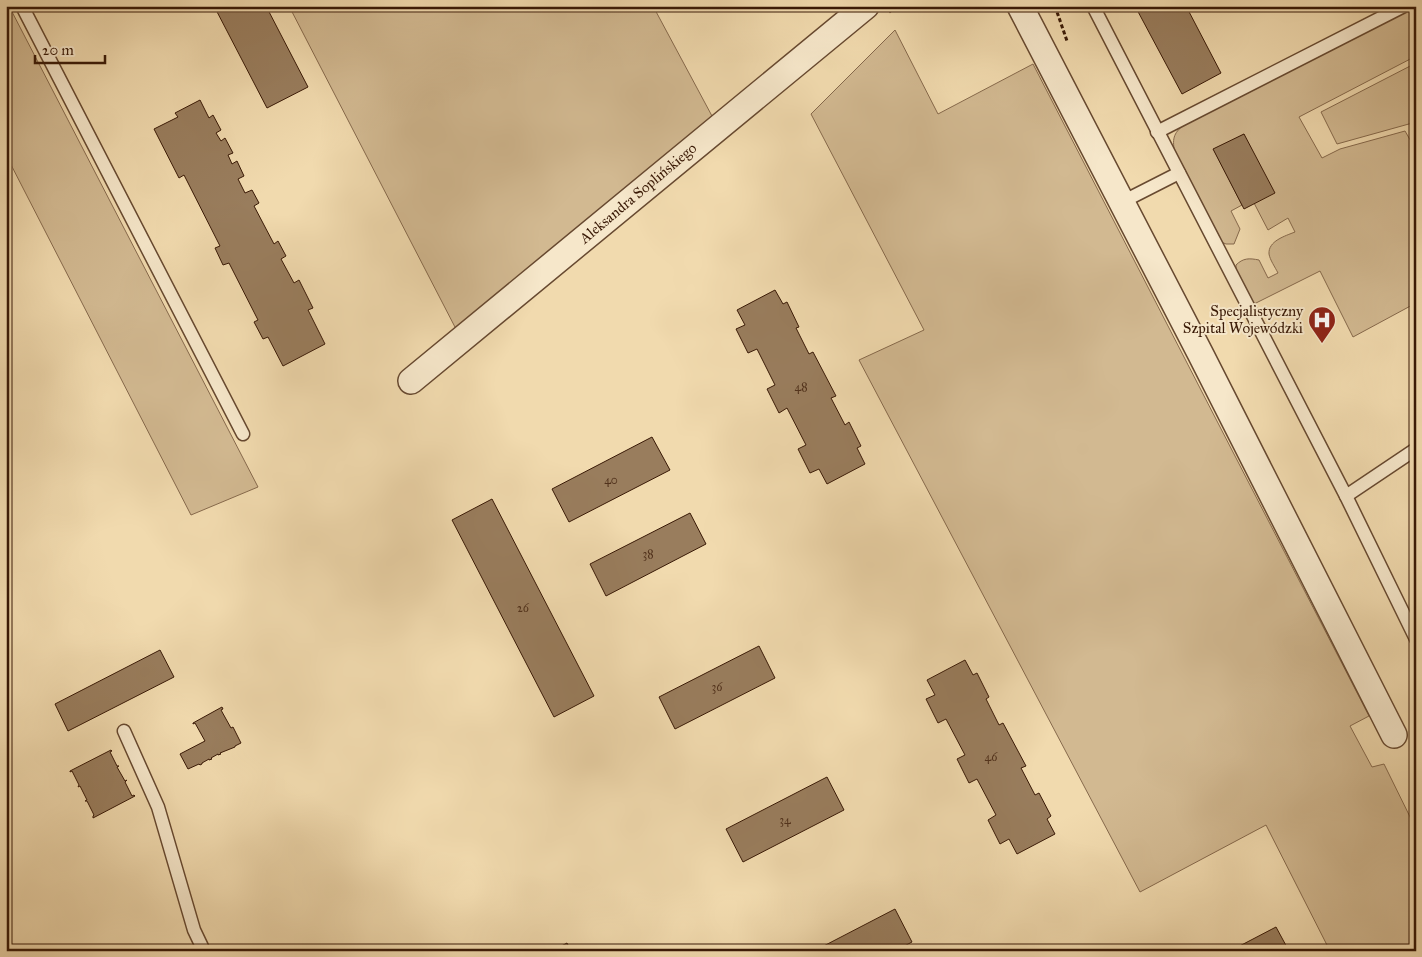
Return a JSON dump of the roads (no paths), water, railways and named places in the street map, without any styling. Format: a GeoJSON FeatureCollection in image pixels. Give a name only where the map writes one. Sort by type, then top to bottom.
{"type":"FeatureCollection","features":[{"type":"Feature","properties":{"kind":"street","name":"Aleksandra Soplińskiego"},"geometry":{"type":"LineString","coordinates":[[411,382],[866,6]]}},
{"type":"Feature","properties":{"kind":"street"},"geometry":{"type":"LineString","coordinates":[[1020,6],[1394,734]]}},
{"type":"Feature","properties":{"kind":"lane"},"geometry":{"type":"LineString","coordinates":[[22,6],[243,434]]}},
{"type":"Feature","properties":{"kind":"lane"},"geometry":{"type":"LineString","coordinates":[[1093,6],[1346,496],[1416,639]]}},
{"type":"Feature","properties":{"kind":"lane"},"geometry":{"type":"LineString","coordinates":[[1157,132],[1404,6]]}},
{"type":"Feature","properties":{"kind":"lane"},"geometry":{"type":"LineString","coordinates":[[1122,202],[1179,173]]}},
{"type":"Feature","properties":{"kind":"lane"},"geometry":{"type":"LineString","coordinates":[[1346,496],[1416,450]]}},
{"type":"Feature","properties":{"kind":"lane"},"geometry":{"type":"LineString","coordinates":[[124,731],[158,807],[194,930],[204,951]]}},
{"type":"Feature","properties":{"kind":"place","name":"Specjalistyczny Szpital Wojewódzki"},"geometry":{"type":"Point","coordinates":[1322,344]}}]}
